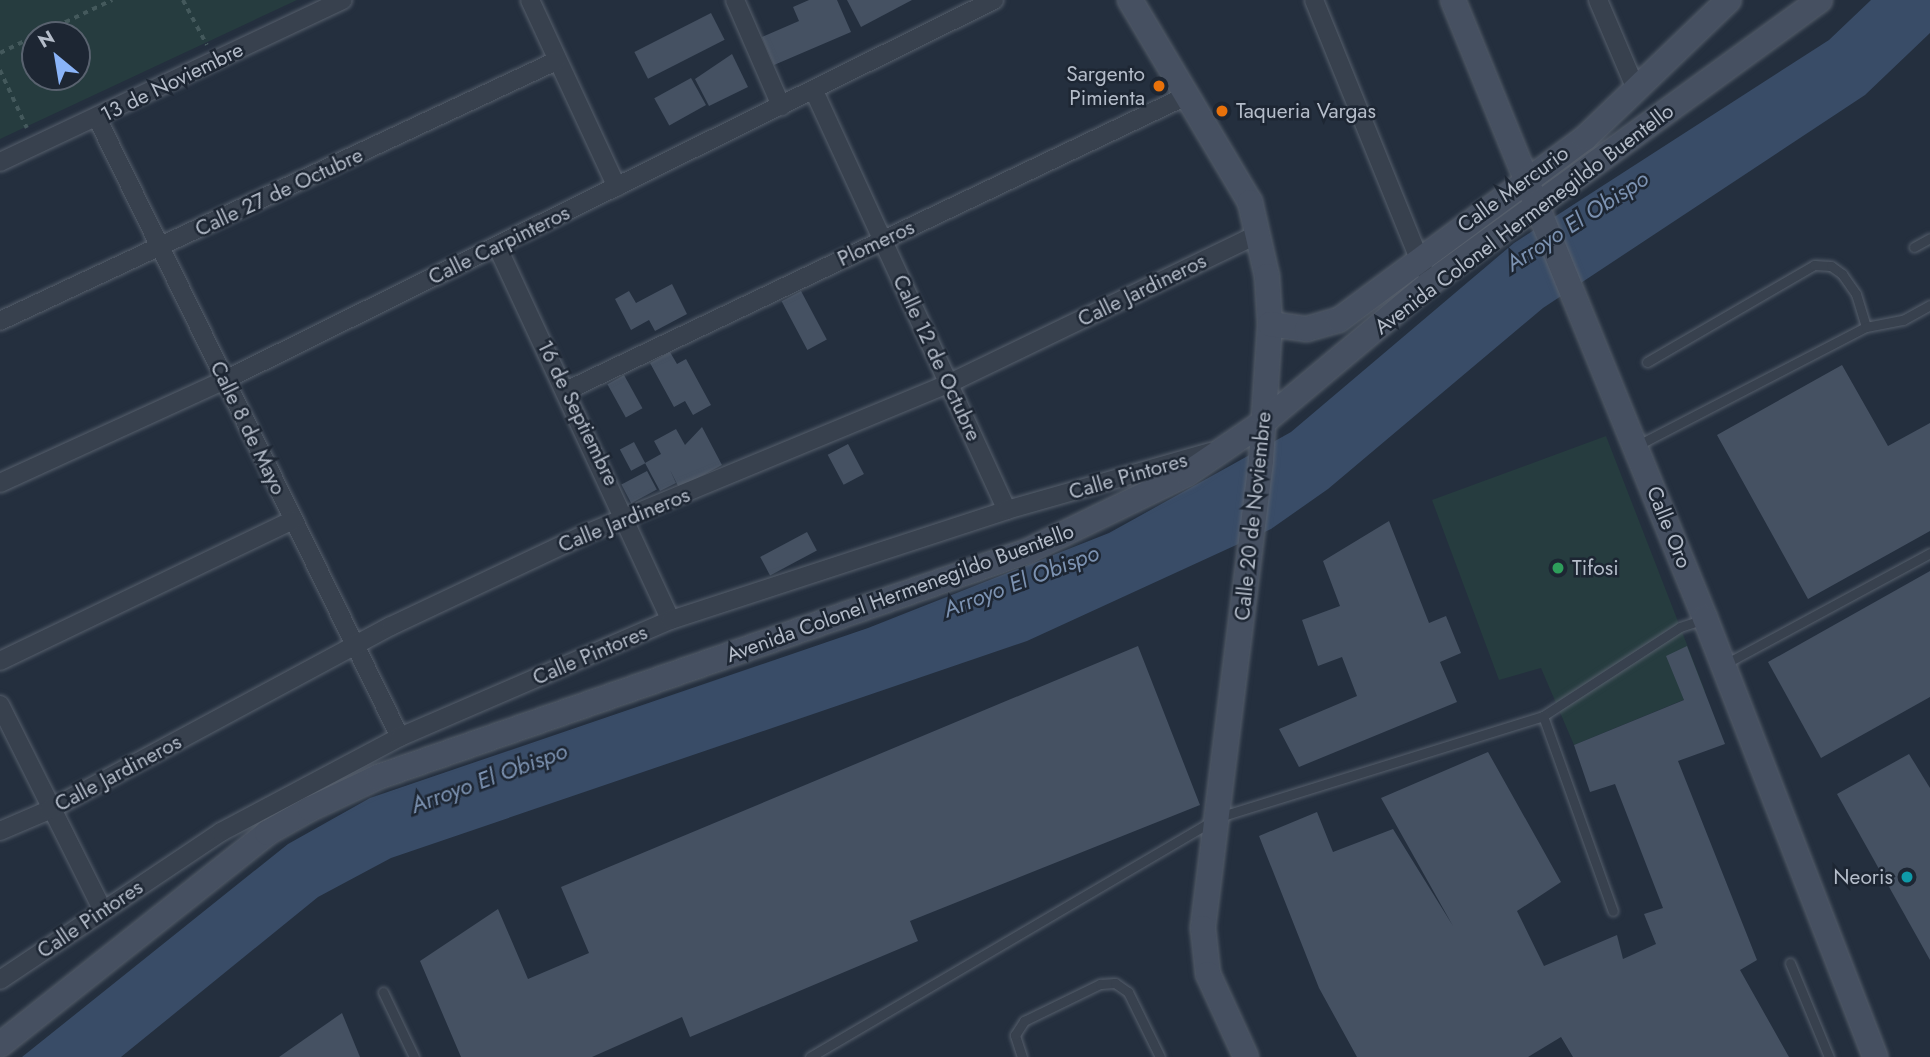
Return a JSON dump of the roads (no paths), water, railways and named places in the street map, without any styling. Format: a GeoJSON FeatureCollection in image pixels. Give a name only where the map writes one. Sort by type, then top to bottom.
{"type":"FeatureCollection","features":[{"type":"Feature","properties":{"kind":"street","name":"13 de Noviembre"},"geometry":{"type":"LineString","coordinates":[[0,162],[343,0]]}},
{"type":"Feature","properties":{"kind":"street"},"geometry":{"type":"LineString","coordinates":[[530,0],[556,61],[617,187]]}},
{"type":"Feature","properties":{"kind":"street"},"geometry":{"type":"LineString","coordinates":[[735,0],[781,106]]}},
{"type":"Feature","properties":{"kind":"street","name":"Calle Carpinteros"},"geometry":{"type":"LineString","coordinates":[[0,483],[225,380],[994,0]]}},
{"type":"Feature","properties":{"kind":"street","name":"Calle 20 de Noviembre"},"geometry":{"type":"LineString","coordinates":[[1130,0],[1184,97],[1235,174],[1260,233],[1270,324],[1261,461],[1203,950],[1208,974],[1246,1057]]}},
{"type":"Feature","properties":{"kind":"street"},"geometry":{"type":"LineString","coordinates":[[1314,0],[1429,284]]}},
{"type":"Feature","properties":{"kind":"street","name":"Calle Oro"},"geometry":{"type":"LineString","coordinates":[[1454,0],[1538,213],[1581,311],[1705,618],[1875,1057]]}},
{"type":"Feature","properties":{"kind":"street"},"geometry":{"type":"LineString","coordinates":[[1598,0],[1636,89]]}},
{"type":"Feature","properties":{"kind":"street","name":"Calle Mercurio"},"geometry":{"type":"LineString","coordinates":[[1270,324],[1307,329],[1339,320],[1418,257],[1585,138],[1729,0]]}},
{"type":"Feature","properties":{"kind":"street","name":"Avenida Colonel Hermenegildo Buentello"},"geometry":{"type":"LineString","coordinates":[[0,1045],[267,833],[310,809],[425,760],[1028,551],[1139,501],[1232,446],[1429,284],[1538,213],[1602,159],[1820,0]]}},
{"type":"Feature","properties":{"kind":"street","name":"Calle 27 de Octubre"},"geometry":{"type":"LineString","coordinates":[[0,321],[556,61]]}},
{"type":"Feature","properties":{"kind":"street","name":"Calle 12 de Octubre"},"geometry":{"type":"LineString","coordinates":[[814,90],[881,241],[950,383],[1007,510]]}},
{"type":"Feature","properties":{"kind":"street","name":"Plomeros"},"geometry":{"type":"LineString","coordinates":[[568,390],[1184,97]]}},
{"type":"Feature","properties":{"kind":"street","name":"Calle 8 de Mayo"},"geometry":{"type":"LineString","coordinates":[[97,118],[354,649],[400,737]]}},
{"type":"Feature","properties":{"kind":"street"},"geometry":{"type":"LineString","coordinates":[[1585,138],[1602,159]]}},
{"type":"Feature","properties":{"kind":"street","name":"Calle Jardineros"},"geometry":{"type":"LineString","coordinates":[[0,831],[49,810],[354,649],[576,539],[629,520],[950,383],[1260,233]]}},
{"type":"Feature","properties":{"kind":"street","name":"16 de Septiembre"},"geometry":{"type":"LineString","coordinates":[[497,246],[629,520],[671,620]]}},
{"type":"Feature","properties":{"kind":"street","name":"Calle Pintores"},"geometry":{"type":"LineString","coordinates":[[0,980],[102,909],[221,832],[400,737],[671,620],[1007,510],[1232,446]]}},
{"type":"Feature","properties":{"kind":"street"},"geometry":{"type":"LineString","coordinates":[[0,661],[293,520]]}},
{"type":"Feature","properties":{"kind":"street"},"geometry":{"type":"LineString","coordinates":[[0,705],[49,810],[102,909]]}},
{"type":"Feature","properties":{"kind":"street"},"geometry":{"type":"LineString","coordinates":[[0,1026],[35,1016]]}},
{"type":"Feature","properties":{"kind":"lane"},"geometry":{"type":"LineString","coordinates":[[1914,247],[1930,238]]}},
{"type":"Feature","properties":{"kind":"lane"},"geometry":{"type":"LineString","coordinates":[[1647,362],[1814,265],[1831,266],[1842,274],[1856,294],[1866,327]]}},
{"type":"Feature","properties":{"kind":"lane"},"geometry":{"type":"LineString","coordinates":[[1636,446],[1866,327],[1903,320],[1929,309]]}},
{"type":"Feature","properties":{"kind":"lane"},"geometry":{"type":"LineString","coordinates":[[1723,665],[1930,553]]}},
{"type":"Feature","properties":{"kind":"lane"},"geometry":{"type":"LineString","coordinates":[[810,1057],[1219,817],[1543,716],[1680,627],[1705,618]]}},
{"type":"Feature","properties":{"kind":"lane"},"geometry":{"type":"LineString","coordinates":[[1543,716],[1614,911]]}},
{"type":"Feature","properties":{"kind":"lane"},"geometry":{"type":"LineString","coordinates":[[1790,963],[1829,1057]]}},
{"type":"Feature","properties":{"kind":"lane"},"geometry":{"type":"LineString","coordinates":[[1023,1057],[1015,1035],[1024,1021],[1100,984],[1115,983],[1128,992],[1160,1057]]}},
{"type":"Feature","properties":{"kind":"lane"},"geometry":{"type":"LineString","coordinates":[[383,992],[414,1057]]}},
{"type":"Feature","properties":{"kind":"water","name":"Arroyo El Obispo"},"geometry":{"type":"Polygon","coordinates":[[[1871,0],[1930,0],[1930,33],[1865,95],[1543,308],[1328,489],[1271,529],[1027,641],[391,858],[318,897],[121,1057],[22,1057],[288,844],[370,798],[868,628],[1109,533],[1291,432],[1514,243],[1829,40],[1871,0]]]}},
{"type":"Feature","properties":{"kind":"place","name":"Sargento Pimienta"},"geometry":{"type":"Point","coordinates":[1159,86]}},
{"type":"Feature","properties":{"kind":"place","name":"Taqueria Vargas"},"geometry":{"type":"Point","coordinates":[1222,111]}},
{"type":"Feature","properties":{"kind":"place","name":"Tifosi"},"geometry":{"type":"Point","coordinates":[1558,568]}},
{"type":"Feature","properties":{"kind":"place","name":"Neoris"},"geometry":{"type":"Point","coordinates":[1907,877]}}]}
